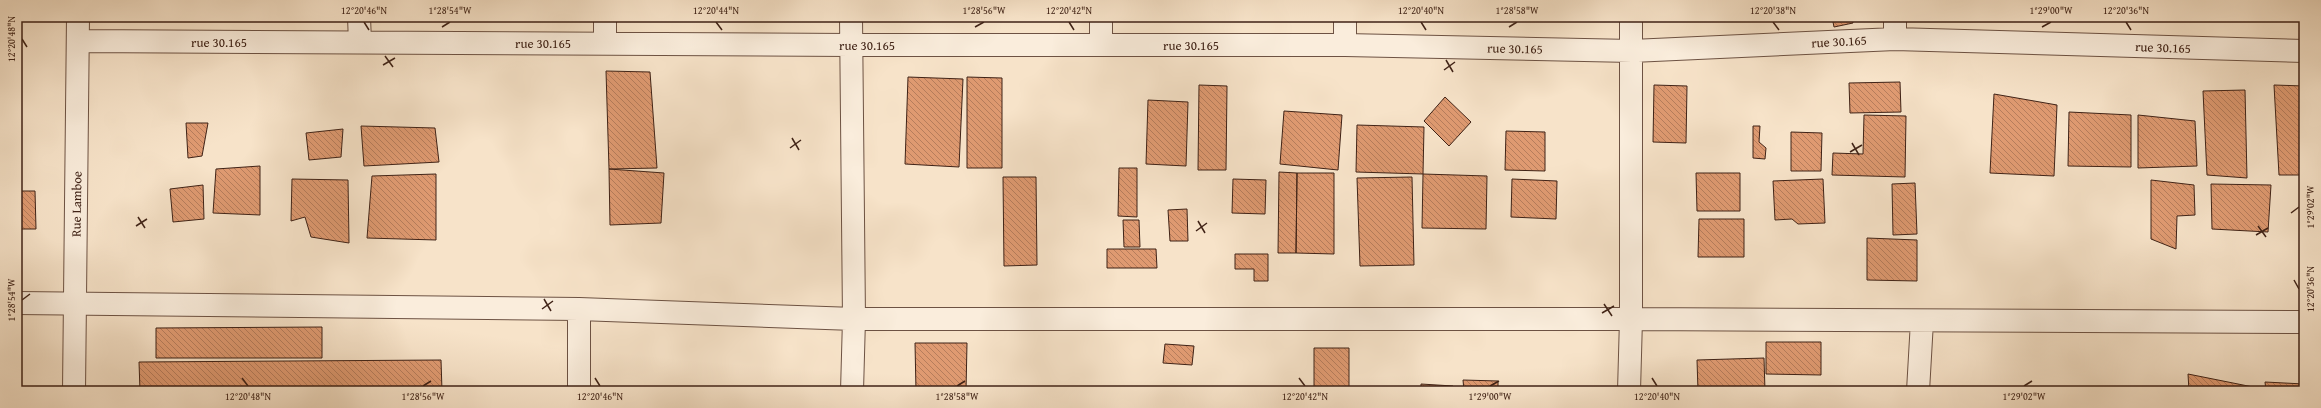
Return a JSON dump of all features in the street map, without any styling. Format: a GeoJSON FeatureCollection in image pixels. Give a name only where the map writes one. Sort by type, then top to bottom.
{"type":"FeatureCollection","features":[{"type":"Feature","properties":{"kind":"street","name":"Rue Lamboe"},"geometry":{"type":"LineString","coordinates":[[74,391],[78,17]]}},
{"type":"Feature","properties":{"kind":"street"},"geometry":{"type":"LineString","coordinates":[[359,17],[360,42]]}},
{"type":"Feature","properties":{"kind":"street"},"geometry":{"type":"LineString","coordinates":[[605,17],[605,43]]}},
{"type":"Feature","properties":{"kind":"street"},"geometry":{"type":"LineString","coordinates":[[851,17],[854,319],[852,391]]}},
{"type":"Feature","properties":{"kind":"street"},"geometry":{"type":"LineString","coordinates":[[1101,17],[1101,45]]}},
{"type":"Feature","properties":{"kind":"street"},"geometry":{"type":"LineString","coordinates":[[1345,17],[1345,45]]}},
{"type":"Feature","properties":{"kind":"street"},"geometry":{"type":"LineString","coordinates":[[1629,391],[1631,319],[1631,17]]}},
{"type":"Feature","properties":{"kind":"street"},"geometry":{"type":"LineString","coordinates":[[1895,17],[1895,39]]}},
{"type":"Feature","properties":{"kind":"street","name":"rue 30.165"},"geometry":{"type":"LineString","coordinates":[[78,41],[851,45],[1345,45],[1632,51],[1895,39],[2304,51]]}},
{"type":"Feature","properties":{"kind":"street"},"geometry":{"type":"LineString","coordinates":[[17,303],[579,309],[854,319],[1631,319],[2304,322]]}},
{"type":"Feature","properties":{"kind":"street"},"geometry":{"type":"LineString","coordinates":[[579,309],[579,391]]}},
{"type":"Feature","properties":{"kind":"street"},"geometry":{"type":"LineString","coordinates":[[1918,391],[1922,321]]}},
{"type":"Feature","properties":{"kind":"building"},"geometry":{"type":"Polygon","coordinates":[[[1832,17],[1852,17],[1853,23],[1834,27],[1832,17]]]}},
{"type":"Feature","properties":{"kind":"building"},"geometry":{"type":"Polygon","coordinates":[[[606,71],[650,72],[657,168],[609,169],[606,71]]]}},
{"type":"Feature","properties":{"kind":"building"},"geometry":{"type":"Polygon","coordinates":[[[908,77],[963,79],[959,167],[905,164],[908,77]]]}},
{"type":"Feature","properties":{"kind":"building"},"geometry":{"type":"Polygon","coordinates":[[[967,77],[1002,78],[1002,168],[967,168],[967,77]]]}},
{"type":"Feature","properties":{"kind":"building"},"geometry":{"type":"Polygon","coordinates":[[[1900,82],[1901,112],[1850,113],[1849,83],[1900,82]]]}},
{"type":"Feature","properties":{"kind":"building"},"geometry":{"type":"Polygon","coordinates":[[[1199,85],[1227,86],[1226,170],[1198,170],[1199,85]]]}},
{"type":"Feature","properties":{"kind":"building"},"geometry":{"type":"Polygon","coordinates":[[[1654,85],[1687,86],[1686,143],[1653,142],[1654,85]]]}},
{"type":"Feature","properties":{"kind":"building"},"geometry":{"type":"Polygon","coordinates":[[[2274,85],[2304,86],[2304,175],[2279,175],[2274,85]]]}},
{"type":"Feature","properties":{"kind":"building"},"geometry":{"type":"Polygon","coordinates":[[[2245,90],[2247,178],[2207,175],[2203,91],[2245,90]]]}},
{"type":"Feature","properties":{"kind":"building"},"geometry":{"type":"Polygon","coordinates":[[[1994,94],[2057,105],[2054,176],[1990,173],[1994,94]]]}},
{"type":"Feature","properties":{"kind":"building"},"geometry":{"type":"Polygon","coordinates":[[[1445,97],[1471,122],[1449,146],[1424,121],[1445,97]]]}},
{"type":"Feature","properties":{"kind":"building"},"geometry":{"type":"Polygon","coordinates":[[[1148,100],[1188,102],[1186,166],[1146,164],[1148,100]]]}},
{"type":"Feature","properties":{"kind":"building"},"geometry":{"type":"Polygon","coordinates":[[[1284,111],[1342,115],[1338,170],[1280,164],[1284,111]]]}},
{"type":"Feature","properties":{"kind":"building"},"geometry":{"type":"Polygon","coordinates":[[[2069,112],[2131,115],[2131,167],[2068,166],[2069,112]]]}},
{"type":"Feature","properties":{"kind":"building"},"geometry":{"type":"Polygon","coordinates":[[[1864,115],[1906,116],[1905,177],[1832,175],[1833,153],[1863,154],[1864,115]]]}},
{"type":"Feature","properties":{"kind":"building"},"geometry":{"type":"Polygon","coordinates":[[[2138,115],[2195,121],[2197,166],[2138,168],[2138,115]]]}},
{"type":"Feature","properties":{"kind":"building"},"geometry":{"type":"Polygon","coordinates":[[[186,123],[208,123],[202,156],[188,158],[186,123]]]}},
{"type":"Feature","properties":{"kind":"building"},"geometry":{"type":"Polygon","coordinates":[[[1357,125],[1424,127],[1423,174],[1356,172],[1357,125]]]}},
{"type":"Feature","properties":{"kind":"building"},"geometry":{"type":"Polygon","coordinates":[[[361,126],[435,128],[439,162],[364,166],[361,126]]]}},
{"type":"Feature","properties":{"kind":"building"},"geometry":{"type":"Polygon","coordinates":[[[1753,126],[1760,126],[1759,142],[1766,148],[1765,159],[1753,158],[1753,126]]]}},
{"type":"Feature","properties":{"kind":"building"},"geometry":{"type":"Polygon","coordinates":[[[343,129],[341,157],[309,160],[306,133],[343,129]]]}},
{"type":"Feature","properties":{"kind":"building"},"geometry":{"type":"Polygon","coordinates":[[[1506,131],[1545,132],[1545,171],[1505,170],[1506,131]]]}},
{"type":"Feature","properties":{"kind":"building"},"geometry":{"type":"Polygon","coordinates":[[[1791,132],[1822,133],[1821,171],[1791,171],[1791,132]]]}},
{"type":"Feature","properties":{"kind":"building"},"geometry":{"type":"Polygon","coordinates":[[[260,166],[260,215],[213,213],[216,169],[260,166]]]}},
{"type":"Feature","properties":{"kind":"building"},"geometry":{"type":"Polygon","coordinates":[[[1119,168],[1137,168],[1137,217],[1118,216],[1119,168]]]}},
{"type":"Feature","properties":{"kind":"building"},"geometry":{"type":"Polygon","coordinates":[[[609,169],[664,173],[661,223],[610,225],[609,169]]]}},
{"type":"Feature","properties":{"kind":"building"},"geometry":{"type":"Polygon","coordinates":[[[1279,172],[1297,173],[1296,253],[1278,253],[1279,172]]]}},
{"type":"Feature","properties":{"kind":"building"},"geometry":{"type":"Polygon","coordinates":[[[1297,173],[1334,173],[1334,254],[1296,253],[1297,173]]]}},
{"type":"Feature","properties":{"kind":"building"},"geometry":{"type":"Polygon","coordinates":[[[1696,173],[1740,173],[1740,211],[1697,211],[1696,173]]]}},
{"type":"Feature","properties":{"kind":"building"},"geometry":{"type":"Polygon","coordinates":[[[436,174],[436,240],[367,238],[372,176],[436,174]]]}},
{"type":"Feature","properties":{"kind":"building"},"geometry":{"type":"Polygon","coordinates":[[[1423,174],[1487,176],[1486,229],[1422,228],[1423,174]]]}},
{"type":"Feature","properties":{"kind":"building"},"geometry":{"type":"Polygon","coordinates":[[[1003,177],[1036,177],[1037,265],[1004,266],[1003,177]]]}},
{"type":"Feature","properties":{"kind":"building"},"geometry":{"type":"Polygon","coordinates":[[[1412,177],[1414,265],[1360,266],[1357,178],[1412,177]]]}},
{"type":"Feature","properties":{"kind":"building"},"geometry":{"type":"Polygon","coordinates":[[[292,179],[348,180],[349,243],[311,237],[305,217],[291,221],[292,179]]]}},
{"type":"Feature","properties":{"kind":"building"},"geometry":{"type":"Polygon","coordinates":[[[1233,179],[1266,180],[1265,214],[1232,213],[1233,179]]]}},
{"type":"Feature","properties":{"kind":"building"},"geometry":{"type":"Polygon","coordinates":[[[1512,179],[1557,181],[1556,219],[1511,217],[1512,179]]]}},
{"type":"Feature","properties":{"kind":"building"},"geometry":{"type":"Polygon","coordinates":[[[1823,179],[1825,223],[1798,224],[1792,219],[1775,220],[1773,181],[1823,179]]]}},
{"type":"Feature","properties":{"kind":"building"},"geometry":{"type":"Polygon","coordinates":[[[2151,180],[2194,185],[2195,215],[2177,216],[2176,249],[2151,239],[2151,180]]]}},
{"type":"Feature","properties":{"kind":"building"},"geometry":{"type":"Polygon","coordinates":[[[1915,183],[1917,234],[1893,235],[1892,184],[1915,183]]]}},
{"type":"Feature","properties":{"kind":"building"},"geometry":{"type":"Polygon","coordinates":[[[2211,184],[2271,185],[2268,232],[2212,229],[2211,184]]]}},
{"type":"Feature","properties":{"kind":"building"},"geometry":{"type":"Polygon","coordinates":[[[203,185],[204,219],[173,222],[170,189],[203,185]]]}},
{"type":"Feature","properties":{"kind":"building"},"geometry":{"type":"Polygon","coordinates":[[[17,191],[35,191],[36,229],[17,229],[17,191]]]}},
{"type":"Feature","properties":{"kind":"building"},"geometry":{"type":"Polygon","coordinates":[[[1187,209],[1188,241],[1170,241],[1168,210],[1187,209]]]}},
{"type":"Feature","properties":{"kind":"building"},"geometry":{"type":"Polygon","coordinates":[[[1699,219],[1744,219],[1744,257],[1698,257],[1699,219]]]}},
{"type":"Feature","properties":{"kind":"building"},"geometry":{"type":"Polygon","coordinates":[[[1123,220],[1139,220],[1140,247],[1124,247],[1123,220]]]}},
{"type":"Feature","properties":{"kind":"building"},"geometry":{"type":"Polygon","coordinates":[[[1867,238],[1917,240],[1917,281],[1867,280],[1867,238]]]}},
{"type":"Feature","properties":{"kind":"building"},"geometry":{"type":"Polygon","coordinates":[[[1107,249],[1156,249],[1157,268],[1107,268],[1107,249]]]}},
{"type":"Feature","properties":{"kind":"building"},"geometry":{"type":"Polygon","coordinates":[[[1235,254],[1268,254],[1268,281],[1254,281],[1254,269],[1235,269],[1235,254]]]}},
{"type":"Feature","properties":{"kind":"building"},"geometry":{"type":"Polygon","coordinates":[[[322,327],[322,358],[156,358],[156,328],[322,327]]]}},
{"type":"Feature","properties":{"kind":"building"},"geometry":{"type":"Polygon","coordinates":[[[1766,342],[1821,342],[1821,375],[1766,374],[1766,342]]]}},
{"type":"Feature","properties":{"kind":"building"},"geometry":{"type":"Polygon","coordinates":[[[915,343],[967,343],[966,391],[916,391],[915,343]]]}},
{"type":"Feature","properties":{"kind":"building"},"geometry":{"type":"Polygon","coordinates":[[[1165,344],[1194,346],[1192,365],[1163,363],[1165,344]]]}},
{"type":"Feature","properties":{"kind":"building"},"geometry":{"type":"Polygon","coordinates":[[[1314,348],[1349,348],[1349,391],[1314,391],[1314,348]]]}},
{"type":"Feature","properties":{"kind":"building"},"geometry":{"type":"Polygon","coordinates":[[[1764,358],[1765,391],[1698,391],[1697,360],[1764,358]]]}},
{"type":"Feature","properties":{"kind":"building"},"geometry":{"type":"Polygon","coordinates":[[[441,360],[442,391],[140,391],[139,362],[441,360]]]}},
{"type":"Feature","properties":{"kind":"building"},"geometry":{"type":"Polygon","coordinates":[[[2188,374],[2263,389],[2263,391],[2189,391],[2188,374]]]}},
{"type":"Feature","properties":{"kind":"building"},"geometry":{"type":"Polygon","coordinates":[[[1463,380],[1498,381],[1498,391],[1464,391],[1463,380]]]}},
{"type":"Feature","properties":{"kind":"building"},"geometry":{"type":"Polygon","coordinates":[[[2265,382],[2304,384],[2304,391],[2266,391],[2265,382]]]}},
{"type":"Feature","properties":{"kind":"building"},"geometry":{"type":"Polygon","coordinates":[[[1421,384],[1453,386],[1453,391],[1421,391],[1421,384]]]}}]}
